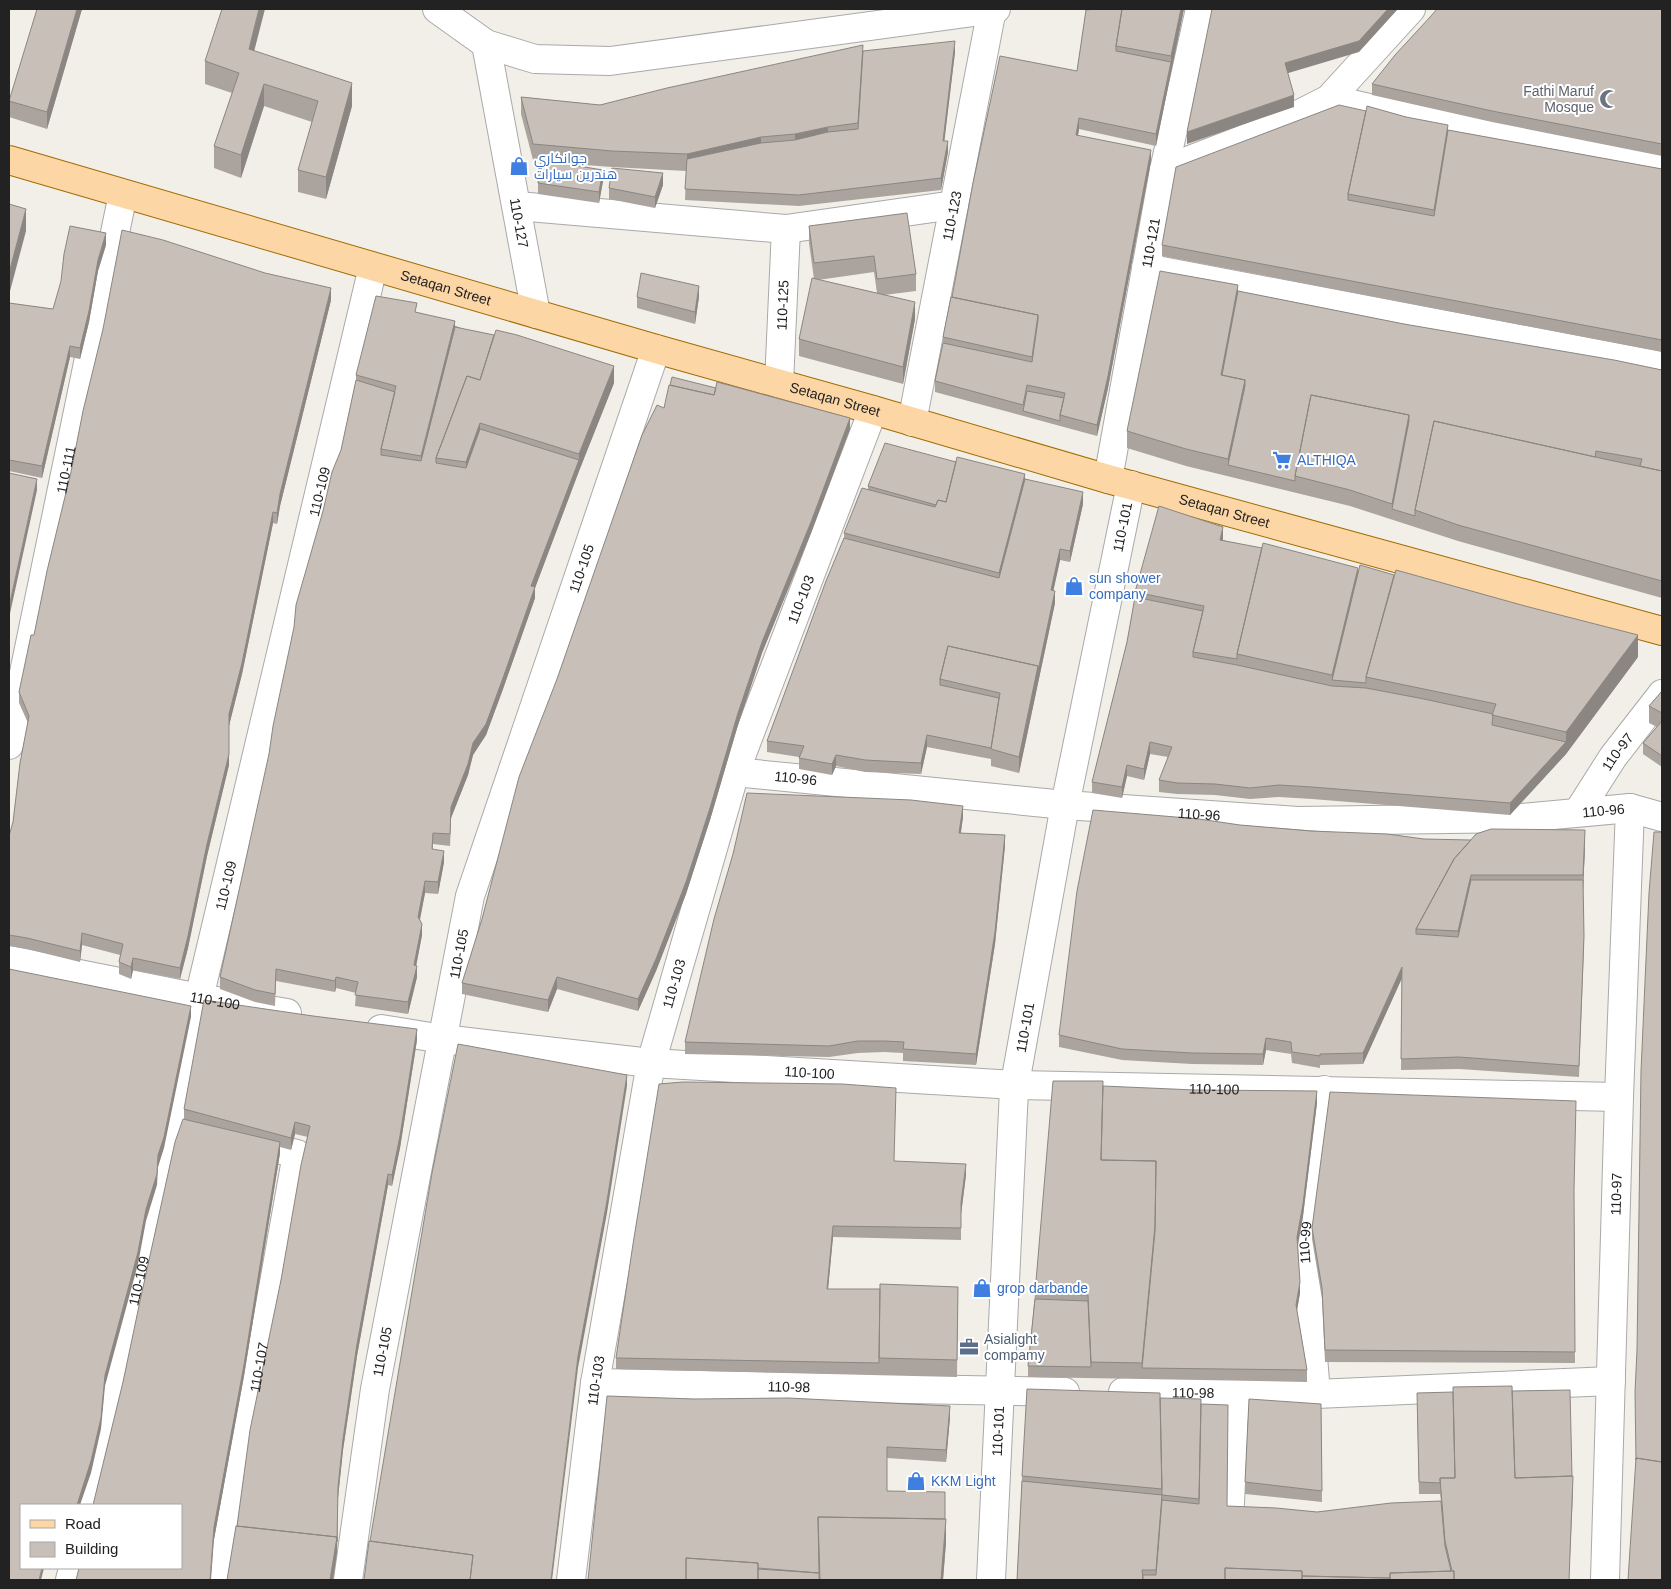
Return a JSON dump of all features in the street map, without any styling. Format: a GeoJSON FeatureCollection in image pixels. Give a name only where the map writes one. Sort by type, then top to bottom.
{"type":"FeatureCollection","features":[{"type":"Feature","properties":{"kind":"main road","name":"Setaqan Street"},"geometry":{"type":"LineString","coordinates":[[9,160],[1120,482],[1662,631]]}},
{"type":"Feature","properties":{"kind":"street"},"geometry":{"type":"LineString","coordinates":[[437,9],[486,44],[534,59],[610,61],[994,9]]}},
{"type":"Feature","properties":{"kind":"street","name":"110-123"},"geometry":{"type":"LineString","coordinates":[[912,422],[994,9]]}},
{"type":"Feature","properties":{"kind":"street","name":"110-121"},"geometry":{"type":"LineString","coordinates":[[1120,482],[1146,268],[1164,170],[1200,9]]}},
{"type":"Feature","properties":{"kind":"street"},"geometry":{"type":"LineString","coordinates":[[1164,170],[1270,129],[1329,99],[1411,9]]}},
{"type":"Feature","properties":{"kind":"street","name":"110-127"},"geometry":{"type":"LineString","coordinates":[[486,44],[536,314]]}},
{"type":"Feature","properties":{"kind":"street"},"geometry":{"type":"LineString","coordinates":[[1329,99],[1417,119],[1662,167]]}},
{"type":"Feature","properties":{"kind":"street","name":"110-111"},"geometry":{"type":"LineString","coordinates":[[9,745],[122,194]]}},
{"type":"Feature","properties":{"kind":"street"},"geometry":{"type":"LineString","coordinates":[[517,206],[786,229],[954,205]]}},
{"type":"Feature","properties":{"kind":"street","name":"110-125"},"geometry":{"type":"LineString","coordinates":[[779,383],[786,229]]}},
{"type":"Feature","properties":{"kind":"street","name":"110-109"},"geometry":{"type":"LineString","coordinates":[[88,1504],[176,1124],[199,998],[373,267]]}},
{"type":"Feature","properties":{"kind":"street"},"geometry":{"type":"LineString","coordinates":[[1146,268],[1662,366]]}},
{"type":"Feature","properties":{"kind":"street","name":"110-105"},"geometry":{"type":"LineString","coordinates":[[348,1580],[375,1388],[470,896],[656,349]]}},
{"type":"Feature","properties":{"kind":"street","name":"110-103"},"geometry":{"type":"LineString","coordinates":[[571,1580],[595,1383],[650,1063],[735,772],[873,410]]}},
{"type":"Feature","properties":{"kind":"street","name":"110-101"},"geometry":{"type":"LineString","coordinates":[[991,1580],[1015,1085],[1120,482]]}},
{"type":"Feature","properties":{"kind":"street","name":"110-97"},"geometry":{"type":"LineString","coordinates":[[1578,812],[1612,757],[1662,694]]}},
{"type":"Feature","properties":{"kind":"street","name":"110-96"},"geometry":{"type":"LineString","coordinates":[[735,772],[1064,805],[1298,821],[1522,818],[1630,808],[1662,817]]}},
{"type":"Feature","properties":{"kind":"street","name":"110-97"},"geometry":{"type":"LineString","coordinates":[[1605,1580],[1619,1097],[1630,808]]}},
{"type":"Feature","properties":{"kind":"street","name":"110-100"},"geometry":{"type":"LineString","coordinates":[[9,960],[199,998],[316,1018]]}},
{"type":"Feature","properties":{"kind":"street","name":"110-100"},"geometry":{"type":"LineString","coordinates":[[355,1024],[443,1039],[650,1063],[1015,1085],[1619,1097]]}},
{"type":"Feature","properties":{"kind":"street","name":"110-99"},"geometry":{"type":"LineString","coordinates":[[1316,1394],[1304,1243],[1324,1090]]}},
{"type":"Feature","properties":{"kind":"street","name":"110-107"},"geometry":{"type":"LineString","coordinates":[[176,1124],[297,1154],[221,1580]]}},
{"type":"Feature","properties":{"kind":"street","name":"110-98"},"geometry":{"type":"LineString","coordinates":[[595,1383],[999,1391],[1316,1394],[1611,1381]]}},
{"type":"Feature","properties":{"kind":"street"},"geometry":{"type":"LineString","coordinates":[[1230,1503],[1234,1394]]}},
{"type":"Feature","properties":{"kind":"building"},"geometry":{"type":"Polygon","coordinates":[[[37,9],[77,9],[47,112],[9,101],[37,9]]]}},
{"type":"Feature","properties":{"kind":"building"},"geometry":{"type":"Polygon","coordinates":[[[222,9],[259,9],[249,49],[352,83],[326,177],[298,170],[318,101],[264,84],[241,155],[214,146],[239,73],[205,61],[222,9]]]}},
{"type":"Feature","properties":{"kind":"building"},"geometry":{"type":"Polygon","coordinates":[[[1122,9],[1116,51],[1171,62],[1156,134],[1079,118],[1076,135],[1151,150],[1097,425],[1060,415],[1065,393],[1027,385],[1023,405],[935,381],[943,343],[1032,362],[1038,315],[952,297],[973,183],[1000,56],[1077,71],[1086,10],[1122,9]]]}},
{"type":"Feature","properties":{"kind":"building"},"geometry":{"type":"Polygon","coordinates":[[[1122,9],[1181,9],[1171,56],[1116,46],[1122,9]]]}},
{"type":"Feature","properties":{"kind":"building"},"geometry":{"type":"Polygon","coordinates":[[[1212,9],[1388,9],[1359,41],[1285,63],[1294,95],[1187,132],[1212,9]]]}},
{"type":"Feature","properties":{"kind":"building"},"geometry":{"type":"Polygon","coordinates":[[[1437,9],[1662,9],[1662,144],[1492,111],[1372,84],[1395,55],[1437,9]]]}},
{"type":"Feature","properties":{"kind":"building"},"geometry":{"type":"Polygon","coordinates":[[[955,41],[943,141],[948,141],[941,178],[799,195],[685,189],[687,159],[761,143],[795,140],[828,132],[858,129],[863,51],[955,41]]]}},
{"type":"Feature","properties":{"kind":"building"},"geometry":{"type":"Polygon","coordinates":[[[863,45],[858,123],[795,134],[761,137],[687,154],[612,151],[533,144],[521,97],[600,105],[667,88],[863,45]]]}},
{"type":"Feature","properties":{"kind":"building"},"geometry":{"type":"Polygon","coordinates":[[[1339,105],[1366,111],[1348,200],[1434,216],[1448,130],[1662,169],[1662,340],[1162,245],[1176,167],[1339,105]]]}},
{"type":"Feature","properties":{"kind":"building"},"geometry":{"type":"Polygon","coordinates":[[[1367,106],[1406,117],[1448,125],[1434,210],[1348,194],[1367,106]]]}},
{"type":"Feature","properties":{"kind":"building"},"geometry":{"type":"Polygon","coordinates":[[[541,160],[603,170],[599,192],[538,183],[541,160]]]}},
{"type":"Feature","properties":{"kind":"building"},"geometry":{"type":"Polygon","coordinates":[[[612,168],[663,173],[655,197],[609,188],[612,168]]]}},
{"type":"Feature","properties":{"kind":"building"},"geometry":{"type":"Polygon","coordinates":[[[9,204],[26,209],[9,273],[9,204]]]}},
{"type":"Feature","properties":{"kind":"building"},"geometry":{"type":"Polygon","coordinates":[[[907,213],[916,274],[877,279],[874,256],[814,263],[809,226],[907,213]]]}},
{"type":"Feature","properties":{"kind":"building"},"geometry":{"type":"Polygon","coordinates":[[[70,226],[106,233],[98,260],[80,348],[70,346],[42,466],[9,460],[9,303],[53,309],[61,281],[70,226]]]}},
{"type":"Feature","properties":{"kind":"building"},"geometry":{"type":"Polygon","coordinates":[[[122,230],[163,240],[265,273],[331,288],[280,494],[277,513],[273,512],[242,663],[229,714],[229,754],[180,968],[133,958],[131,967],[119,962],[123,944],[82,933],[80,951],[9,935],[9,836],[13,822],[20,763],[29,716],[19,692],[31,635],[34,635],[103,329],[122,230]]]}},
{"type":"Feature","properties":{"kind":"building"},"geometry":{"type":"Polygon","coordinates":[[[1160,271],[1238,285],[1221,375],[1245,380],[1228,459],[1186,449],[1127,431],[1160,271]]]}},
{"type":"Feature","properties":{"kind":"building"},"geometry":{"type":"Polygon","coordinates":[[[641,273],[699,286],[695,312],[637,297],[641,273]]]}},
{"type":"Feature","properties":{"kind":"building"},"geometry":{"type":"Polygon","coordinates":[[[812,278],[915,302],[903,367],[799,339],[812,278]]]}},
{"type":"Feature","properties":{"kind":"building"},"geometry":{"type":"Polygon","coordinates":[[[1238,291],[1404,324],[1662,370],[1662,471],[1640,466],[1642,459],[1596,451],[1595,457],[1434,421],[1415,516],[1392,509],[1409,415],[1311,395],[1295,481],[1228,465],[1245,386],[1245,380],[1222,375],[1238,291]]]}},
{"type":"Feature","properties":{"kind":"building"},"geometry":{"type":"Polygon","coordinates":[[[376,296],[417,303],[415,312],[455,321],[421,456],[381,449],[396,386],[356,375],[376,296]]]}},
{"type":"Feature","properties":{"kind":"building"},"geometry":{"type":"Polygon","coordinates":[[[951,297],[1038,315],[1032,357],[943,337],[951,297]]]}},
{"type":"Feature","properties":{"kind":"building"},"geometry":{"type":"Polygon","coordinates":[[[455,327],[494,335],[480,380],[467,376],[436,458],[436,463],[466,468],[480,429],[579,460],[531,586],[535,587],[486,724],[473,743],[468,764],[451,807],[450,834],[433,833],[432,849],[444,851],[438,882],[425,881],[418,917],[422,924],[414,965],[417,966],[408,1002],[355,995],[358,982],[336,977],[335,981],[276,969],[275,994],[255,990],[220,977],[269,754],[294,627],[296,605],[323,511],[332,472],[341,450],[356,380],[395,392],[381,455],[421,461],[455,327]]]}},
{"type":"Feature","properties":{"kind":"building"},"geometry":{"type":"Polygon","coordinates":[[[496,330],[614,366],[579,454],[480,423],[466,462],[436,458],[467,376],[480,380],[496,330]]]}},
{"type":"Feature","properties":{"kind":"building"},"geometry":{"type":"Polygon","coordinates":[[[672,377],[716,388],[714,395],[670,385],[672,377]]]}},
{"type":"Feature","properties":{"kind":"building"},"geometry":{"type":"Polygon","coordinates":[[[717,382],[850,418],[811,522],[762,642],[686,882],[656,959],[638,999],[557,977],[548,1000],[462,983],[482,919],[519,777],[557,679],[642,435],[657,405],[664,408],[669,385],[714,395],[717,382]]]}},
{"type":"Feature","properties":{"kind":"building"},"geometry":{"type":"Polygon","coordinates":[[[1027,391],[1064,398],[1060,421],[1023,411],[1027,391]]]}},
{"type":"Feature","properties":{"kind":"building"},"geometry":{"type":"Polygon","coordinates":[[[1311,395],[1409,415],[1392,504],[1350,490],[1295,476],[1311,395]]]}},
{"type":"Feature","properties":{"kind":"building"},"geometry":{"type":"Polygon","coordinates":[[[1434,421],[1662,471],[1662,581],[1458,525],[1415,510],[1434,421]]]}},
{"type":"Feature","properties":{"kind":"building"},"geometry":{"type":"Polygon","coordinates":[[[885,443],[956,462],[946,502],[938,500],[936,505],[868,486],[885,443]]]}},
{"type":"Feature","properties":{"kind":"building"},"geometry":{"type":"Polygon","coordinates":[[[957,457],[1025,474],[999,573],[844,533],[862,488],[935,507],[938,500],[946,502],[957,457]]]}},
{"type":"Feature","properties":{"kind":"building"},"geometry":{"type":"Polygon","coordinates":[[[9,473],[37,479],[9,607],[9,473]]]}},
{"type":"Feature","properties":{"kind":"building"},"geometry":{"type":"Polygon","coordinates":[[[1025,479],[1083,492],[1070,551],[1060,549],[1051,590],[1055,591],[1038,671],[1038,666],[948,646],[940,679],[940,685],[999,698],[991,748],[927,735],[921,763],[865,760],[836,755],[832,764],[799,758],[804,746],[767,741],[826,581],[844,538],[999,578],[1025,479]]]}},
{"type":"Feature","properties":{"kind":"building"},"geometry":{"type":"Polygon","coordinates":[[[1159,506],[1223,527],[1220,540],[1262,548],[1237,659],[1193,652],[1204,606],[1135,592],[1159,506]]]}},
{"type":"Feature","properties":{"kind":"building"},"geometry":{"type":"Polygon","coordinates":[[[1263,543],[1358,568],[1332,675],[1237,654],[1263,543]]]}},
{"type":"Feature","properties":{"kind":"building"},"geometry":{"type":"Polygon","coordinates":[[[1360,565],[1394,575],[1366,677],[1366,683],[1332,680],[1360,565]]]}},
{"type":"Feature","properties":{"kind":"building"},"geometry":{"type":"Polygon","coordinates":[[[1396,570],[1638,635],[1566,732],[1492,715],[1496,704],[1366,677],[1396,570]]]}},
{"type":"Feature","properties":{"kind":"building"},"geometry":{"type":"Polygon","coordinates":[[[1135,597],[1203,611],[1193,657],[1332,686],[1366,688],[1493,714],[1492,725],[1566,742],[1510,803],[1312,787],[1279,785],[1250,788],[1159,780],[1172,747],[1150,742],[1144,769],[1127,765],[1122,787],[1092,782],[1127,642],[1135,597]]]}},
{"type":"Feature","properties":{"kind":"building"},"geometry":{"type":"Polygon","coordinates":[[[948,646],[1038,666],[1019,757],[991,749],[1000,693],[940,679],[948,646]]]}},
{"type":"Feature","properties":{"kind":"building"},"geometry":{"type":"Polygon","coordinates":[[[1662,691],[1662,713],[1649,706],[1662,691]]]}},
{"type":"Feature","properties":{"kind":"building"},"geometry":{"type":"Polygon","coordinates":[[[1662,721],[1662,756],[1643,743],[1662,721]]]}},
{"type":"Feature","properties":{"kind":"building"},"geometry":{"type":"Polygon","coordinates":[[[747,793],[911,800],[963,806],[959,833],[1005,835],[995,932],[976,1054],[903,1049],[904,1042],[884,1041],[858,1041],[829,1046],[685,1042],[714,919],[733,854],[747,793]]]}},
{"type":"Feature","properties":{"kind":"building"},"geometry":{"type":"Polygon","coordinates":[[[1093,810],[1311,831],[1387,834],[1424,839],[1471,840],[1454,859],[1416,929],[1416,934],[1458,937],[1471,880],[1583,880],[1584,936],[1579,1066],[1459,1057],[1401,1059],[1402,967],[1363,1053],[1320,1054],[1320,1056],[1292,1052],[1291,1042],[1266,1038],[1263,1054],[1192,1053],[1122,1049],[1059,1035],[1077,891],[1093,810]]]}},
{"type":"Feature","properties":{"kind":"building"},"geometry":{"type":"Polygon","coordinates":[[[1491,829],[1585,830],[1583,875],[1471,875],[1458,931],[1416,929],[1454,859],[1476,834],[1491,829]]]}},
{"type":"Feature","properties":{"kind":"building"},"geometry":{"type":"Polygon","coordinates":[[[1654,832],[1662,832],[1662,1462],[1636,1458],[1636,1460],[1635,1392],[1641,1071],[1649,893],[1654,832]]]}},
{"type":"Feature","properties":{"kind":"building"},"geometry":{"type":"Polygon","coordinates":[[[9,969],[191,1006],[164,1137],[158,1155],[157,1174],[146,1209],[138,1252],[105,1375],[101,1418],[91,1461],[77,1504],[20,1504],[20,1569],[42,1569],[39,1580],[9,1580],[9,969]]]}},
{"type":"Feature","properties":{"kind":"building"},"geometry":{"type":"Polygon","coordinates":[[[204,1000],[417,1029],[400,1136],[392,1175],[388,1174],[357,1344],[338,1487],[337,1542],[337,1537],[237,1526],[250,1430],[310,1126],[295,1122],[291,1138],[184,1109],[204,1000]]]}},
{"type":"Feature","properties":{"kind":"building"},"geometry":{"type":"Polygon","coordinates":[[[458,1044],[627,1075],[607,1201],[578,1356],[551,1580],[470,1580],[473,1555],[370,1541],[432,1173],[458,1044]]]}},
{"type":"Feature","properties":{"kind":"building"},"geometry":{"type":"Polygon","coordinates":[[[1053,1081],[1103,1081],[1101,1160],[1156,1161],[1155,1226],[1142,1363],[1091,1362],[1088,1295],[1035,1293],[1053,1081]]]}},
{"type":"Feature","properties":{"kind":"building"},"geometry":{"type":"Polygon","coordinates":[[[683,1082],[842,1084],[896,1088],[894,1161],[966,1164],[961,1203],[961,1228],[833,1226],[827,1289],[880,1289],[879,1363],[616,1358],[659,1084],[683,1082]]]}},
{"type":"Feature","properties":{"kind":"building"},"geometry":{"type":"Polygon","coordinates":[[[1103,1086],[1195,1090],[1317,1091],[1297,1237],[1300,1282],[1296,1305],[1307,1370],[1142,1368],[1155,1231],[1156,1161],[1101,1160],[1103,1086]]]}},
{"type":"Feature","properties":{"kind":"building"},"geometry":{"type":"Polygon","coordinates":[[[1330,1092],[1576,1101],[1574,1190],[1575,1352],[1325,1350],[1322,1288],[1312,1228],[1330,1092]]]}},
{"type":"Feature","properties":{"kind":"building"},"geometry":{"type":"Polygon","coordinates":[[[183,1119],[280,1142],[244,1365],[214,1527],[210,1580],[76,1580],[79,1569],[182,1569],[182,1504],[93,1504],[123,1382],[175,1142],[183,1119]]]}},
{"type":"Feature","properties":{"kind":"building"},"geometry":{"type":"Polygon","coordinates":[[[880,1284],[958,1287],[957,1360],[879,1358],[880,1284]]]}},
{"type":"Feature","properties":{"kind":"building"},"geometry":{"type":"Polygon","coordinates":[[[1035,1299],[1088,1301],[1091,1367],[1028,1366],[1035,1299]]]}},
{"type":"Feature","properties":{"kind":"building"},"geometry":{"type":"Polygon","coordinates":[[[1512,1386],[1515,1478],[1573,1476],[1569,1580],[1454,1580],[1454,1571],[1452,1571],[1445,1541],[1440,1478],[1455,1478],[1453,1387],[1512,1386]]]}},
{"type":"Feature","properties":{"kind":"building"},"geometry":{"type":"Polygon","coordinates":[[[1027,1389],[1160,1393],[1162,1489],[1022,1476],[1027,1389]]]}},
{"type":"Feature","properties":{"kind":"building"},"geometry":{"type":"Polygon","coordinates":[[[1570,1390],[1572,1476],[1515,1478],[1512,1391],[1570,1390]]]}},
{"type":"Feature","properties":{"kind":"building"},"geometry":{"type":"Polygon","coordinates":[[[1453,1392],[1455,1478],[1440,1478],[1440,1483],[1419,1482],[1417,1393],[1453,1392]]]}},
{"type":"Feature","properties":{"kind":"building"},"geometry":{"type":"Polygon","coordinates":[[[607,1396],[694,1399],[788,1398],[950,1406],[946,1450],[887,1447],[887,1491],[945,1492],[945,1519],[818,1517],[819,1573],[758,1569],[758,1563],[686,1558],[686,1580],[588,1580],[607,1396]]]}},
{"type":"Feature","properties":{"kind":"building"},"geometry":{"type":"Polygon","coordinates":[[[1160,1398],[1201,1399],[1199,1499],[1162,1495],[1160,1398]]]}},
{"type":"Feature","properties":{"kind":"building"},"geometry":{"type":"Polygon","coordinates":[[[1249,1399],[1321,1404],[1322,1491],[1245,1482],[1249,1399]]]}},
{"type":"Feature","properties":{"kind":"building"},"geometry":{"type":"Polygon","coordinates":[[[1201,1404],[1228,1405],[1227,1506],[1317,1512],[1391,1503],[1441,1501],[1445,1546],[1451,1571],[1390,1573],[1390,1578],[1302,1576],[1302,1571],[1225,1568],[1225,1580],[1143,1580],[1143,1575],[1156,1575],[1162,1500],[1199,1504],[1201,1404]]]}},
{"type":"Feature","properties":{"kind":"building"},"geometry":{"type":"Polygon","coordinates":[[[1636,1458],[1662,1462],[1662,1580],[1628,1580],[1636,1458]]]}},
{"type":"Feature","properties":{"kind":"building"},"geometry":{"type":"Polygon","coordinates":[[[1022,1481],[1162,1495],[1156,1570],[1142,1570],[1143,1580],[1017,1580],[1022,1481]]]}},
{"type":"Feature","properties":{"kind":"building"},"geometry":{"type":"Polygon","coordinates":[[[818,1517],[946,1519],[941,1580],[820,1580],[818,1517]]]}},
{"type":"Feature","properties":{"kind":"building"},"geometry":{"type":"Polygon","coordinates":[[[236,1526],[337,1537],[330,1580],[227,1580],[236,1526]]]}},
{"type":"Feature","properties":{"kind":"building"},"geometry":{"type":"Polygon","coordinates":[[[369,1541],[473,1555],[470,1580],[364,1580],[369,1541]]]}},
{"type":"Feature","properties":{"kind":"building"},"geometry":{"type":"Polygon","coordinates":[[[686,1558],[758,1563],[758,1580],[686,1580],[686,1558]]]}},
{"type":"Feature","properties":{"kind":"building"},"geometry":{"type":"Polygon","coordinates":[[[758,1568],[819,1573],[819,1580],[758,1580],[758,1568]]]}},
{"type":"Feature","properties":{"kind":"building"},"geometry":{"type":"Polygon","coordinates":[[[1225,1568],[1302,1571],[1302,1580],[1225,1580],[1225,1568]]]}},
{"type":"Feature","properties":{"kind":"building"},"geometry":{"type":"Polygon","coordinates":[[[1454,1571],[1454,1580],[1390,1580],[1390,1573],[1454,1571]]]}},
{"type":"Feature","properties":{"kind":"building"},"geometry":{"type":"Polygon","coordinates":[[[1302,1576],[1390,1578],[1390,1580],[1302,1580],[1302,1576]]]}},
{"type":"Feature","properties":{"kind":"place","name":"Fathi Maruf Mosque"},"geometry":{"type":"Point","coordinates":[1609,99]}},
{"type":"Feature","properties":{"kind":"place","name":"جوانكاري هندرين سيارات"},"geometry":{"type":"Point","coordinates":[519,166]}},
{"type":"Feature","properties":{"kind":"place","name":"ALTHIQA"},"geometry":{"type":"Point","coordinates":[1282,460]}},
{"type":"Feature","properties":{"kind":"place","name":"sun shower company"},"geometry":{"type":"Point","coordinates":[1074,586]}},
{"type":"Feature","properties":{"kind":"place","name":"grop darbande"},"geometry":{"type":"Point","coordinates":[982,1288]}},
{"type":"Feature","properties":{"kind":"place","name":"Asialight compamy"},"geometry":{"type":"Point","coordinates":[969,1347]}},
{"type":"Feature","properties":{"kind":"place","name":"KKM Light"},"geometry":{"type":"Point","coordinates":[916,1481]}}]}
